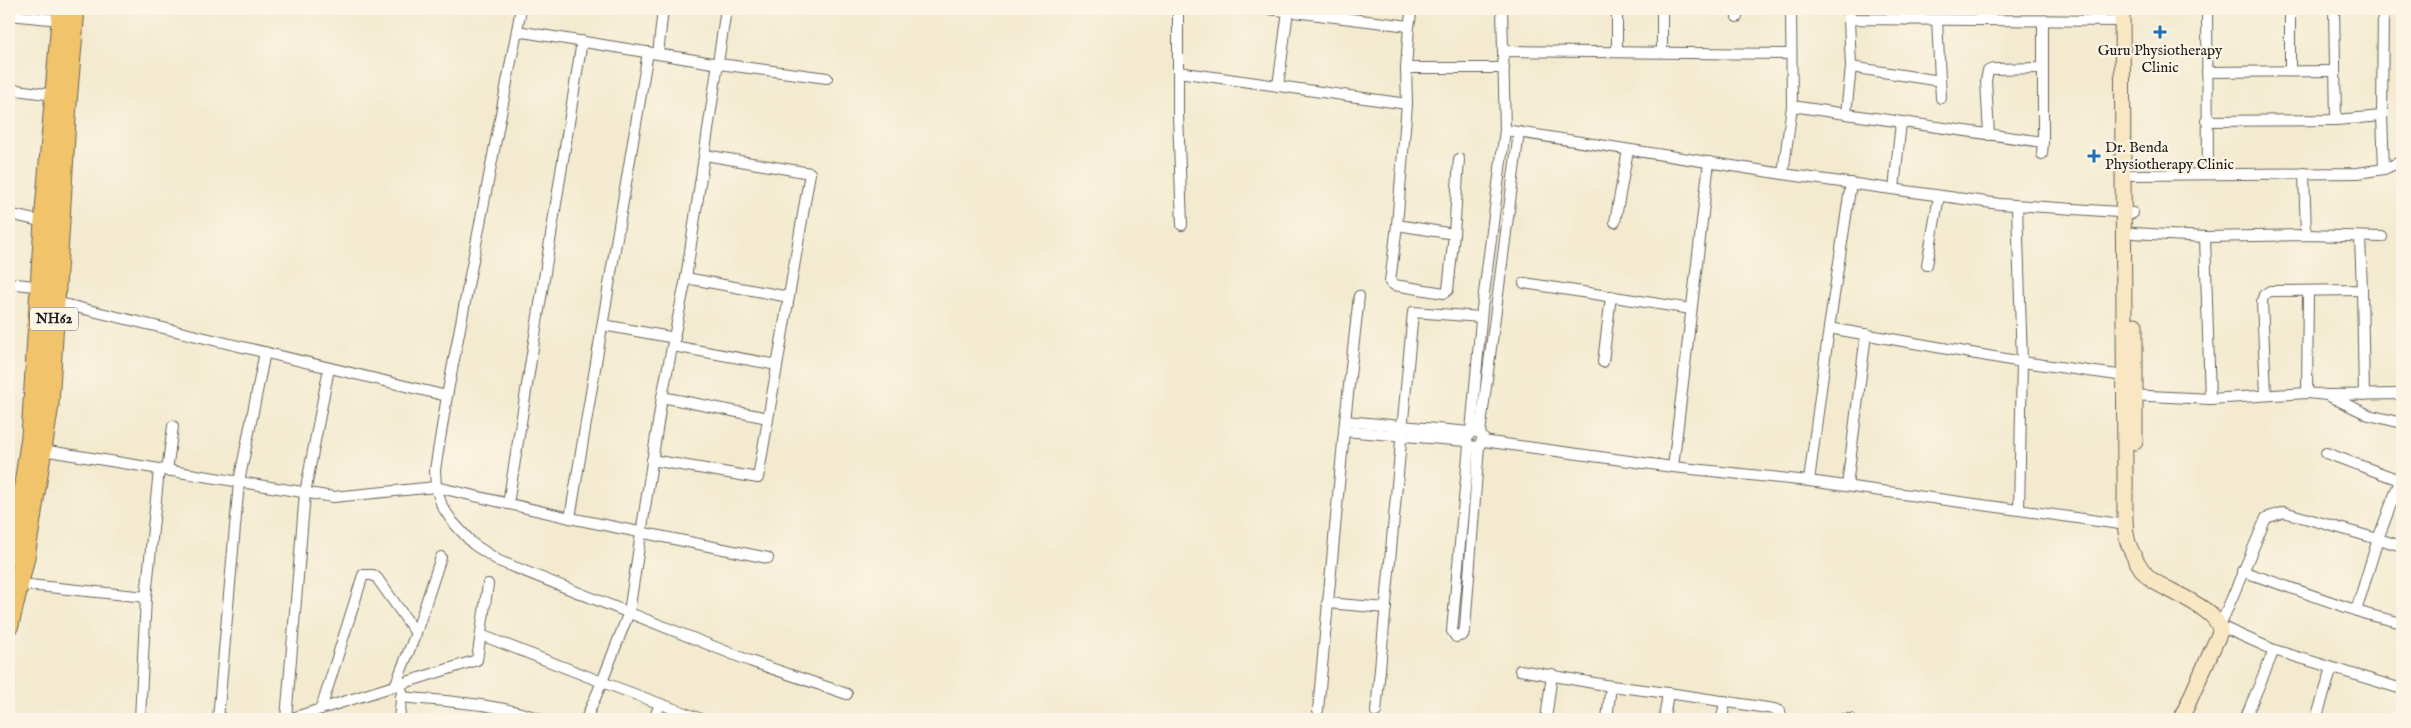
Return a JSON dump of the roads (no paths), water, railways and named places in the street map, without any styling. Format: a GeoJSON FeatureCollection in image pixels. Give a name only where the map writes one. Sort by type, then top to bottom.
{"type":"FeatureCollection","features":[{"type":"Feature","properties":{"kind":"highway","name":"NH62"},"geometry":{"type":"LineString","coordinates":[[9,625],[19,584],[49,405],[67,103],[76,9]]}},
{"type":"Feature","properties":{"kind":"highway","name":"NH62"},"geometry":{"type":"LineString","coordinates":[[9,557],[27,471],[36,382],[44,222],[61,14]]}},
{"type":"Feature","properties":{"kind":"street"},"geometry":{"type":"LineString","coordinates":[[521,9],[447,396],[435,470],[436,487],[442,506],[452,522],[474,544],[499,561],[750,661],[847,694]]}},
{"type":"Feature","properties":{"kind":"street"},"geometry":{"type":"LineString","coordinates":[[570,518],[653,53],[664,9]]}},
{"type":"Feature","properties":{"kind":"street"},"geometry":{"type":"LineString","coordinates":[[586,719],[629,612],[662,397],[686,278],[726,9]]}},
{"type":"Feature","properties":{"kind":"street"},"geometry":{"type":"LineString","coordinates":[[1178,9],[1182,225]]}},
{"type":"Feature","properties":{"kind":"street"},"geometry":{"type":"LineString","coordinates":[[1269,9],[1409,26]]}},
{"type":"Feature","properties":{"kind":"street"},"geometry":{"type":"LineString","coordinates":[[1412,9],[1406,68],[1407,104],[1397,225],[1390,277],[1390,282],[1394,285],[1444,293],[1448,290],[1459,160]]}},
{"type":"Feature","properties":{"kind":"street"},"geometry":{"type":"LineString","coordinates":[[1502,9],[1505,130],[1481,317],[1474,438],[1469,581],[1464,632],[1460,637],[1456,637],[1452,631],[1474,438],[1520,132]]}},
{"type":"Feature","properties":{"kind":"street"},"geometry":{"type":"LineString","coordinates":[[1617,9],[1617,52]]}},
{"type":"Feature","properties":{"kind":"street"},"geometry":{"type":"LineString","coordinates":[[1662,9],[1662,52]]}},
{"type":"Feature","properties":{"kind":"street"},"geometry":{"type":"LineString","coordinates":[[1783,174],[1792,106],[1791,9]]}},
{"type":"Feature","properties":{"kind":"street"},"geometry":{"type":"LineString","coordinates":[[1908,9],[1908,20]]}},
{"type":"Feature","properties":{"kind":"street"},"geometry":{"type":"LineString","coordinates":[[2132,9],[2132,175],[2128,213],[2133,233],[2127,525],[2129,547],[2143,571],[2152,580],[2181,595],[2215,618],[2220,626],[2274,650],[2402,689]]}},
{"type":"Feature","properties":{"kind":"street"},"geometry":{"type":"LineString","coordinates":[[2207,9],[2206,121],[2208,174]]}},
{"type":"Feature","properties":{"kind":"street"},"geometry":{"type":"LineString","coordinates":[[2290,9],[2290,71]]}},
{"type":"Feature","properties":{"kind":"street"},"geometry":{"type":"LineString","coordinates":[[2334,9],[2336,120]]}},
{"type":"Feature","properties":{"kind":"street"},"geometry":{"type":"LineString","coordinates":[[2383,9],[2382,116],[2384,169]]}},
{"type":"Feature","properties":{"kind":"street"},"geometry":{"type":"LineString","coordinates":[[1278,86],[1288,11]]}},
{"type":"Feature","properties":{"kind":"street"},"geometry":{"type":"LineString","coordinates":[[9,15],[61,14]]}},
{"type":"Feature","properties":{"kind":"street"},"geometry":{"type":"LineString","coordinates":[[1846,114],[1852,67],[1849,14],[1908,20],[2042,21],[2122,15],[2128,213],[2125,376],[2131,395],[2135,557]]}},
{"type":"Feature","properties":{"kind":"street"},"geometry":{"type":"LineString","coordinates":[[1937,20],[1941,98]]}},
{"type":"Feature","properties":{"kind":"street"},"geometry":{"type":"LineString","coordinates":[[2042,21],[2042,154]]}},
{"type":"Feature","properties":{"kind":"street"},"geometry":{"type":"LineString","coordinates":[[517,31],[719,64],[827,78]]}},
{"type":"Feature","properties":{"kind":"street"},"geometry":{"type":"LineString","coordinates":[[508,504],[582,42]]}},
{"type":"Feature","properties":{"kind":"street"},"geometry":{"type":"LineString","coordinates":[[1503,51],[1791,54]]}},
{"type":"Feature","properties":{"kind":"street"},"geometry":{"type":"LineString","coordinates":[[1852,67],[1940,81]]}},
{"type":"Feature","properties":{"kind":"street"},"geometry":{"type":"LineString","coordinates":[[1406,68],[1504,68]]}},
{"type":"Feature","properties":{"kind":"street"},"geometry":{"type":"LineString","coordinates":[[1989,135],[1986,81],[1988,71],[1993,69],[2043,68]]}},
{"type":"Feature","properties":{"kind":"street"},"geometry":{"type":"LineString","coordinates":[[2207,72],[2335,71]]}},
{"type":"Feature","properties":{"kind":"street"},"geometry":{"type":"LineString","coordinates":[[1178,72],[1407,104]]}},
{"type":"Feature","properties":{"kind":"street"},"geometry":{"type":"LineString","coordinates":[[9,89],[54,95]]}},
{"type":"Feature","properties":{"kind":"street"},"geometry":{"type":"LineString","coordinates":[[1792,106],[2043,142]]}},
{"type":"Feature","properties":{"kind":"street"},"geometry":{"type":"LineString","coordinates":[[2206,121],[2336,120],[2382,116]]}},
{"type":"Feature","properties":{"kind":"street"},"geometry":{"type":"LineString","coordinates":[[1894,189],[1901,122]]}},
{"type":"Feature","properties":{"kind":"street"},"geometry":{"type":"LineString","coordinates":[[1505,130],[1783,174],[1939,196],[2017,206],[2128,213]]}},
{"type":"Feature","properties":{"kind":"street"},"geometry":{"type":"LineString","coordinates":[[1615,222],[1628,150]]}},
{"type":"Feature","properties":{"kind":"street"},"geometry":{"type":"LineString","coordinates":[[652,460],[758,478],[810,173],[705,155]]}},
{"type":"Feature","properties":{"kind":"street"},"geometry":{"type":"LineString","coordinates":[[2132,175],[2358,173],[2384,169],[2402,161]]}},
{"type":"Feature","properties":{"kind":"street"},"geometry":{"type":"LineString","coordinates":[[1673,467],[1709,162]]}},
{"type":"Feature","properties":{"kind":"street"},"geometry":{"type":"LineString","coordinates":[[2304,173],[2306,235]]}},
{"type":"Feature","properties":{"kind":"street"},"geometry":{"type":"LineString","coordinates":[[1809,481],[1829,328],[1851,183]]}},
{"type":"Feature","properties":{"kind":"street"},"geometry":{"type":"LineString","coordinates":[[1927,264],[1939,196]]}},
{"type":"Feature","properties":{"kind":"street"},"geometry":{"type":"LineString","coordinates":[[2017,206],[2022,362],[2019,510]]}},
{"type":"Feature","properties":{"kind":"street"},"geometry":{"type":"LineString","coordinates":[[9,214],[44,222]]}},
{"type":"Feature","properties":{"kind":"street"},"geometry":{"type":"LineString","coordinates":[[1397,225],[1454,234]]}},
{"type":"Feature","properties":{"kind":"street"},"geometry":{"type":"LineString","coordinates":[[2133,233],[2205,237],[2306,235],[2382,237]]}},
{"type":"Feature","properties":{"kind":"street"},"geometry":{"type":"LineString","coordinates":[[2205,237],[2210,399]]}},
{"type":"Feature","properties":{"kind":"street"},"geometry":{"type":"LineString","coordinates":[[2360,237],[2364,395]]}},
{"type":"Feature","properties":{"kind":"street"},"geometry":{"type":"LineString","coordinates":[[686,278],[789,297]]}},
{"type":"Feature","properties":{"kind":"street"},"geometry":{"type":"LineString","coordinates":[[9,283],[41,287]]}},
{"type":"Feature","properties":{"kind":"street"},"geometry":{"type":"LineString","coordinates":[[1524,283],[1691,309]]}},
{"type":"Feature","properties":{"kind":"street"},"geometry":{"type":"LineString","coordinates":[[2307,393],[2308,290]]}},
{"type":"Feature","properties":{"kind":"street"},"geometry":{"type":"LineString","coordinates":[[2266,395],[2262,302],[2264,295],[2270,291],[2362,290]]}},
{"type":"Feature","properties":{"kind":"street"},"geometry":{"type":"LineString","coordinates":[[1318,710],[1344,426],[1359,296]]}},
{"type":"Feature","properties":{"kind":"street"},"geometry":{"type":"LineString","coordinates":[[1603,362],[1611,296]]}},
{"type":"Feature","properties":{"kind":"street"},"geometry":{"type":"LineString","coordinates":[[55,302],[447,396]]}},
{"type":"Feature","properties":{"kind":"street"},"geometry":{"type":"LineString","coordinates":[[1376,712],[1413,312],[1481,317]]}},
{"type":"Feature","properties":{"kind":"street"},"geometry":{"type":"LineString","coordinates":[[603,325],[777,365]]}},
{"type":"Feature","properties":{"kind":"street"},"geometry":{"type":"LineString","coordinates":[[1829,328],[2022,362],[2125,376]]}},
{"type":"Feature","properties":{"kind":"street"},"geometry":{"type":"LineString","coordinates":[[1847,486],[1866,334]]}},
{"type":"Feature","properties":{"kind":"street"},"geometry":{"type":"LineString","coordinates":[[218,719],[239,482],[265,352]]}},
{"type":"Feature","properties":{"kind":"street"},"geometry":{"type":"LineString","coordinates":[[330,368],[305,493],[288,719],[477,660],[488,584]]}},
{"type":"Feature","properties":{"kind":"street"},"geometry":{"type":"LineString","coordinates":[[2131,395],[2210,399],[2307,393],[2327,395],[2402,394]]}},
{"type":"Feature","properties":{"kind":"street"},"geometry":{"type":"LineString","coordinates":[[2327,395],[2369,415],[2402,423]]}},
{"type":"Feature","properties":{"kind":"street"},"geometry":{"type":"LineString","coordinates":[[662,397],[768,418]]}},
{"type":"Feature","properties":{"kind":"street"},"geometry":{"type":"LineString","coordinates":[[140,719],[146,597],[163,470],[173,426]]}},
{"type":"Feature","properties":{"kind":"street"},"geometry":{"type":"LineString","coordinates":[[1344,426],[1474,438],[1673,467],[1809,481],[2127,525]]}},
{"type":"Feature","properties":{"kind":"street"},"geometry":{"type":"LineString","coordinates":[[42,450],[333,497],[436,487],[570,518],[768,558]]}},
{"type":"Feature","properties":{"kind":"street"},"geometry":{"type":"LineString","coordinates":[[2326,453],[2402,479],[2378,539],[2356,611]]}},
{"type":"Feature","properties":{"kind":"street"},"geometry":{"type":"LineString","coordinates":[[2184,718],[2220,632],[2220,626],[2242,571],[2266,518],[2284,512],[2402,546]]}},
{"type":"Feature","properties":{"kind":"street"},"geometry":{"type":"LineString","coordinates":[[399,719],[401,697],[399,684],[441,557]]}},
{"type":"Feature","properties":{"kind":"street"},"geometry":{"type":"LineString","coordinates":[[2242,571],[2356,611],[2402,624]]}},
{"type":"Feature","properties":{"kind":"street"},"geometry":{"type":"LineString","coordinates":[[321,709],[359,582],[363,575],[373,575],[377,578],[416,633]]}},
{"type":"Feature","properties":{"kind":"street"},"geometry":{"type":"LineString","coordinates":[[1457,580],[1469,581]]}},
{"type":"Feature","properties":{"kind":"street"},"geometry":{"type":"LineString","coordinates":[[19,584],[146,597]]}},
{"type":"Feature","properties":{"kind":"street"},"geometry":{"type":"LineString","coordinates":[[1327,602],[1386,608]]}},
{"type":"Feature","properties":{"kind":"street"},"geometry":{"type":"LineString","coordinates":[[481,635],[701,719]]}},
{"type":"Feature","properties":{"kind":"street"},"geometry":{"type":"LineString","coordinates":[[2245,719],[2274,650]]}},
{"type":"Feature","properties":{"kind":"street"},"geometry":{"type":"LineString","coordinates":[[2316,719],[2332,668]]}},
{"type":"Feature","properties":{"kind":"street"},"geometry":{"type":"LineString","coordinates":[[1520,670],[1552,674],[1611,686],[1774,708],[1780,711],[1781,719]]}},
{"type":"Feature","properties":{"kind":"street"},"geometry":{"type":"LineString","coordinates":[[1546,719],[1552,674]]}},
{"type":"Feature","properties":{"kind":"street"},"geometry":{"type":"LineString","coordinates":[[1607,719],[1611,686]]}},
{"type":"Feature","properties":{"kind":"street"},"geometry":{"type":"LineString","coordinates":[[1664,719],[1668,693]]}},
{"type":"Feature","properties":{"kind":"street"},"geometry":{"type":"LineString","coordinates":[[401,697],[488,706],[524,713],[540,719]]}},
{"type":"Feature","properties":{"kind":"street"},"geometry":{"type":"LineString","coordinates":[[1722,719],[1725,701]]}},
{"type":"Feature","properties":{"kind":"street"},"geometry":{"type":"LineString","coordinates":[[654,719],[660,704]]}},
{"type":"Feature","properties":{"kind":"street"},"geometry":{"type":"LineString","coordinates":[[1843,719],[1852,719]]}},
{"type":"Feature","properties":{"kind":"place","name":"Guru Physiotherapy Clinic"},"geometry":{"type":"Point","coordinates":[2160,32]}},
{"type":"Feature","properties":{"kind":"place","name":"Dr. Benda Physiotherapy Clinic"},"geometry":{"type":"Point","coordinates":[2094,156]}}]}
